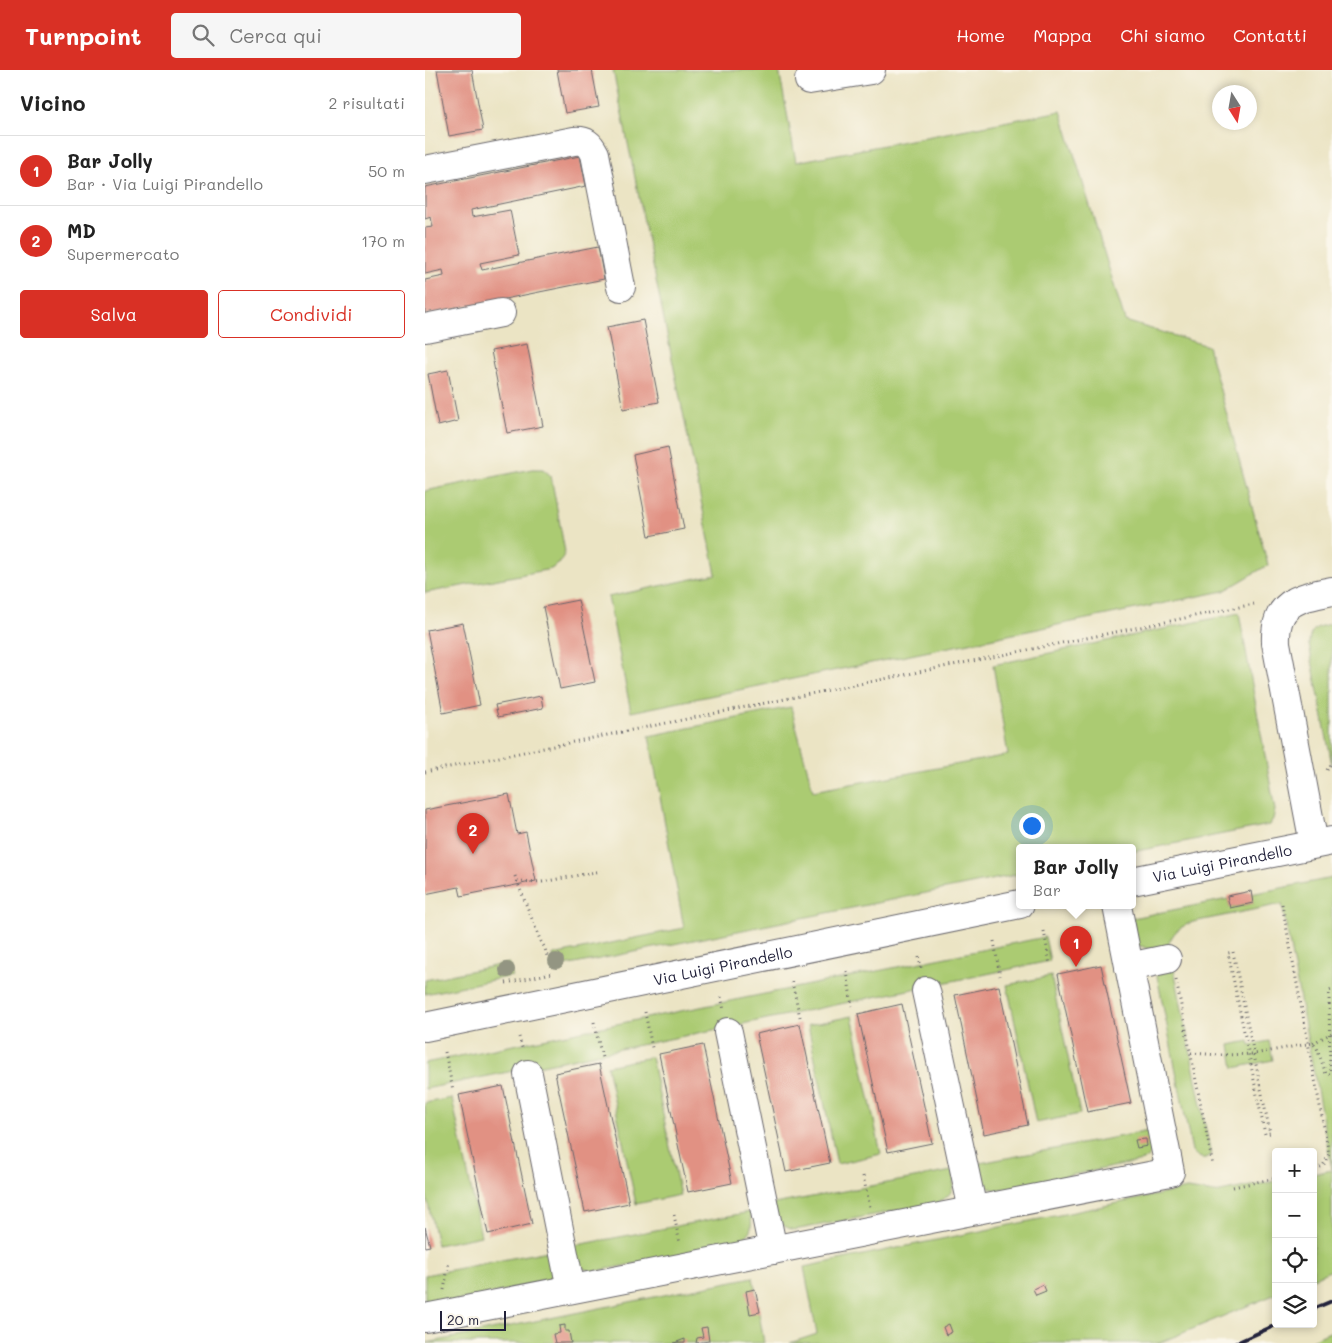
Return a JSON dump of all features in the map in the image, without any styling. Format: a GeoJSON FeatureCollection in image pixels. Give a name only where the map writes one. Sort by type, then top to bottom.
{"type":"FeatureCollection","features":[{"type":"Feature","properties":{"kind":"street"},"geometry":{"type":"LineString","coordinates":[[809,80],[871,70]]}},
{"type":"Feature","properties":{"kind":"street"},"geometry":{"type":"LineString","coordinates":[[425,170],[575,141],[588,142],[595,154],[621,288]]}},
{"type":"Feature","properties":{"kind":"street"},"geometry":{"type":"LineString","coordinates":[[425,328],[501,313]]}},
{"type":"Feature","properties":{"kind":"street"},"geometry":{"type":"LineString","coordinates":[[1323,842],[1276,643],[1275,629],[1280,615],[1291,603],[1307,596],[1332,591]]}},
{"type":"Feature","properties":{"kind":"street","name":"Via Luigi Pirandello"},"geometry":{"type":"LineString","coordinates":[[1136,881],[1323,842]]}},
{"type":"Feature","properties":{"kind":"street","name":"Via Luigi Pirandello"},"geometry":{"type":"LineString","coordinates":[[425,1027],[1016,905]]}},
{"type":"Feature","properties":{"kind":"street"},"geometry":{"type":"LineString","coordinates":[[425,1318],[1171,1172],[1118,909]]}},
{"type":"Feature","properties":{"kind":"street"},"geometry":{"type":"LineString","coordinates":[[1129,967],[1171,969]]}},
{"type":"Feature","properties":{"kind":"street"},"geometry":{"type":"LineString","coordinates":[[926,991],[973,1210]]}},
{"type":"Feature","properties":{"kind":"street"},"geometry":{"type":"LineString","coordinates":[[728,1032],[773,1250]]}},
{"type":"Feature","properties":{"kind":"street"},"geometry":{"type":"LineString","coordinates":[[528,1074],[571,1289]]}},
{"type":"Feature","properties":{"kind":"path"},"geometry":{"type":"LineString","coordinates":[[425,772],[1254,604]]}},
{"type":"Feature","properties":{"kind":"path"},"geometry":{"type":"LineString","coordinates":[[1327,770],[1332,763]]}},
{"type":"Feature","properties":{"kind":"path"},"geometry":{"type":"LineString","coordinates":[[517,881],[542,882],[601,870]]}},
{"type":"Feature","properties":{"kind":"path"},"geometry":{"type":"LineString","coordinates":[[515,876],[547,956]]}},
{"type":"Feature","properties":{"kind":"path"},"geometry":{"type":"LineString","coordinates":[[1282,904],[1329,1154],[1323,1166],[1317,1168]]}},
{"type":"Feature","properties":{"kind":"path"},"geometry":{"type":"LineString","coordinates":[[1043,931],[1051,965]]}},
{"type":"Feature","properties":{"kind":"path"},"geometry":{"type":"LineString","coordinates":[[994,941],[1000,976]]}},
{"type":"Feature","properties":{"kind":"path"},"geometry":{"type":"LineString","coordinates":[[1233,952],[1254,1054],[1270,1132],[1265,1134],[1228,953],[1233,952]]}},
{"type":"Feature","properties":{"kind":"path"},"geometry":{"type":"LineString","coordinates":[[1171,969],[1191,1053],[1213,1166]]}},
{"type":"Feature","properties":{"kind":"path"},"geometry":{"type":"LineString","coordinates":[[847,971],[853,1006]]}},
{"type":"Feature","properties":{"kind":"path"},"geometry":{"type":"LineString","coordinates":[[506,983],[552,973]]}},
{"type":"Feature","properties":{"kind":"path"},"geometry":{"type":"LineString","coordinates":[[792,982],[800,1017]]}},
{"type":"Feature","properties":{"kind":"path"},"geometry":{"type":"LineString","coordinates":[[1313,1043],[1317,1048],[1327,1074],[1330,1074],[1329,991],[1332,990]]}},
{"type":"Feature","properties":{"kind":"path"},"geometry":{"type":"LineString","coordinates":[[645,1012],[652,1048]]}},
{"type":"Feature","properties":{"kind":"path"},"geometry":{"type":"LineString","coordinates":[[594,1022],[602,1058]]}},
{"type":"Feature","properties":{"kind":"path"},"geometry":{"type":"LineString","coordinates":[[1191,1053],[1211,1055],[1254,1054],[1313,1043],[1330,1034]]}},
{"type":"Feature","properties":{"kind":"path"},"geometry":{"type":"LineString","coordinates":[[445,1052],[453,1090]]}},
{"type":"Feature","properties":{"kind":"path"},"geometry":{"type":"LineString","coordinates":[[863,1176],[875,1230]]}},
{"type":"Feature","properties":{"kind":"path"},"geometry":{"type":"LineString","coordinates":[[1233,1187],[1272,1179]]}},
{"type":"Feature","properties":{"kind":"green space"},"geometry":{"type":"Polygon","coordinates":[[[613,70],[779,70],[796,162],[1061,111],[1125,321],[1208,346],[1268,565],[1224,591],[631,712],[608,597],[716,574],[613,70]]]}},
{"type":"Feature","properties":{"kind":"green space"},"geometry":{"type":"Polygon","coordinates":[[[532,469],[543,469],[551,476],[565,552],[560,563],[551,569],[425,593],[425,491],[532,469]]]}},
{"type":"Feature","properties":{"kind":"green space"},"geometry":{"type":"Polygon","coordinates":[[[1239,613],[1275,810],[1273,819],[1269,825],[1136,851],[1136,844],[1016,844],[1016,875],[555,968],[553,955],[684,928],[649,736],[791,707],[813,791],[1008,755],[993,665],[1239,613]]]}},
{"type":"Feature","properties":{"kind":"green space"},"geometry":{"type":"Polygon","coordinates":[[[1332,624],[1332,765],[1309,639],[1315,629],[1332,624]]]}},
{"type":"Feature","properties":{"kind":"green space"},"geometry":{"type":"Polygon","coordinates":[[[1332,878],[1332,1169],[1282,904],[1193,922],[1175,932],[1166,950],[1149,949],[1138,945],[1132,918],[1228,899],[1230,908],[1253,903],[1251,894],[1332,878]]]}},
{"type":"Feature","properties":{"kind":"green space"},"geometry":{"type":"Polygon","coordinates":[[[1045,937],[1050,961],[425,1089],[425,1063],[1045,937]]]}},
{"type":"Feature","properties":{"kind":"green space"},"geometry":{"type":"Polygon","coordinates":[[[509,963],[512,976],[425,994],[425,980],[509,963]]]}},
{"type":"Feature","properties":{"kind":"green space"},"geometry":{"type":"Polygon","coordinates":[[[1163,969],[1174,969],[1211,1155],[1206,1158],[1199,1157],[1192,1151],[1157,976],[1163,969]]]}},
{"type":"Feature","properties":{"kind":"green space"},"geometry":{"type":"Polygon","coordinates":[[[1051,976],[1080,1114],[1036,1123],[1007,985],[1051,976]]]}},
{"type":"Feature","properties":{"kind":"green space"},"geometry":{"type":"Polygon","coordinates":[[[852,1016],[881,1154],[837,1164],[808,1025],[852,1016]]]}},
{"type":"Feature","properties":{"kind":"green space"},"geometry":{"type":"Polygon","coordinates":[[[1249,1041],[1250,1045],[1269,1041],[1273,1060],[1234,1068],[1230,1045],[1249,1041]]]}},
{"type":"Feature","properties":{"kind":"green space"},"geometry":{"type":"Polygon","coordinates":[[[651,1057],[680,1195],[636,1204],[607,1066],[651,1057]]]}},
{"type":"Feature","properties":{"kind":"green space"},"geometry":{"type":"Polygon","coordinates":[[[452,1098],[481,1236],[437,1245],[425,1189],[425,1103],[452,1098]]]}},
{"type":"Feature","properties":{"kind":"green space"},"geometry":{"type":"Polygon","coordinates":[[[1154,1130],[1155,1148],[1147,1158],[1138,1162],[996,1190],[986,1186],[981,1181],[975,1164],[1154,1130]]]}},
{"type":"Feature","properties":{"kind":"green space"},"geometry":{"type":"Polygon","coordinates":[[[1332,1170],[1332,1270],[1317,1276],[1317,1193],[1317,1173],[1332,1170]]]}},
{"type":"Feature","properties":{"kind":"green space"},"geometry":{"type":"Polygon","coordinates":[[[952,1171],[952,1190],[937,1203],[794,1230],[781,1224],[775,1210],[774,1204],[952,1171]]]}},
{"type":"Feature","properties":{"kind":"green space"},"geometry":{"type":"Polygon","coordinates":[[[1272,1182],[1272,1296],[1159,1343],[790,1343],[817,1334],[804,1267],[1187,1189],[1215,1193],[1272,1182]]]}},
{"type":"Feature","properties":{"kind":"green space"},"geometry":{"type":"Polygon","coordinates":[[[750,1212],[750,1231],[735,1244],[592,1272],[583,1268],[575,1260],[572,1246],[750,1212]]]}},
{"type":"Feature","properties":{"kind":"green space"},"geometry":{"type":"Polygon","coordinates":[[[553,1250],[556,1271],[551,1282],[425,1307],[425,1275],[553,1250]]]}},
{"type":"Feature","properties":{"kind":"green space"},"geometry":{"type":"Polygon","coordinates":[[[753,1277],[764,1343],[427,1343],[753,1277]]]}},
{"type":"Feature","properties":{"kind":"green space"},"geometry":{"type":"Polygon","coordinates":[[[1332,1331],[1332,1343],[1305,1343],[1332,1331]]]}},
{"type":"Feature","properties":{"kind":"building"},"geometry":{"type":"Polygon","coordinates":[[[437,70],[472,70],[483,130],[449,136],[437,70]]]}},
{"type":"Feature","properties":{"kind":"building"},"geometry":{"type":"Polygon","coordinates":[[[557,70],[592,70],[599,107],[565,113],[557,70]]]}},
{"type":"Feature","properties":{"kind":"building"},"geometry":{"type":"Polygon","coordinates":[[[580,156],[586,186],[471,210],[472,217],[510,210],[519,255],[480,263],[482,270],[598,247],[604,279],[425,315],[425,280],[444,276],[443,270],[425,274],[425,228],[433,227],[431,217],[425,219],[425,187],[580,156]]]}},
{"type":"Feature","properties":{"kind":"building"},"geometry":{"type":"Polygon","coordinates":[[[643,320],[659,402],[623,409],[607,327],[643,320]]]}},
{"type":"Feature","properties":{"kind":"building"},"geometry":{"type":"Polygon","coordinates":[[[527,344],[543,426],[507,433],[491,351],[527,344]]]}},
{"type":"Feature","properties":{"kind":"building"},"geometry":{"type":"Polygon","coordinates":[[[448,370],[458,421],[438,426],[428,374],[448,370]]]}},
{"type":"Feature","properties":{"kind":"building"},"geometry":{"type":"Polygon","coordinates":[[[668,447],[684,529],[649,536],[633,455],[668,447]]]}},
{"type":"Feature","properties":{"kind":"building"},"geometry":{"type":"Polygon","coordinates":[[[578,600],[595,682],[560,689],[543,607],[578,600]]]}},
{"type":"Feature","properties":{"kind":"building"},"geometry":{"type":"Polygon","coordinates":[[[463,623],[480,705],[443,713],[427,630],[463,623]]]}},
{"type":"Feature","properties":{"kind":"building"},"geometry":{"type":"Polygon","coordinates":[[[541,696],[543,708],[498,717],[495,705],[541,696]]]}},
{"type":"Feature","properties":{"kind":"building"},"geometry":{"type":"Polygon","coordinates":[[[509,794],[517,834],[526,832],[536,881],[461,896],[459,887],[425,894],[425,810],[509,794]]]}},
{"type":"Feature","properties":{"kind":"building"},"geometry":{"type":"Polygon","coordinates":[[[1251,891],[1253,903],[1230,908],[1227,896],[1251,891]]]}},
{"type":"Feature","properties":{"kind":"building"},"geometry":{"type":"Polygon","coordinates":[[[1101,965],[1131,1103],[1087,1112],[1058,974],[1101,965]]]}},
{"type":"Feature","properties":{"kind":"building"},"geometry":{"type":"Polygon","coordinates":[[[999,986],[1028,1125],[984,1134],[955,995],[999,986]]]}},
{"type":"Feature","properties":{"kind":"building"},"geometry":{"type":"Polygon","coordinates":[[[902,1004],[932,1143],[888,1152],[858,1014],[902,1004]]]}},
{"type":"Feature","properties":{"kind":"building"},"geometry":{"type":"Polygon","coordinates":[[[800,1024],[830,1163],[786,1172],[756,1034],[800,1024]]]}},
{"type":"Feature","properties":{"kind":"building"},"geometry":{"type":"Polygon","coordinates":[[[703,1045],[732,1183],[688,1192],[659,1054],[703,1045]]]}},
{"type":"Feature","properties":{"kind":"building"},"geometry":{"type":"Polygon","coordinates":[[[599,1064],[629,1203],[585,1212],[555,1073],[599,1064]]]}},
{"type":"Feature","properties":{"kind":"building"},"geometry":{"type":"Polygon","coordinates":[[[503,1086],[532,1224],[488,1234],[459,1095],[503,1086]]]}},
{"type":"Feature","properties":{"kind":"building"},"geometry":{"type":"Polygon","coordinates":[[[1146,1139],[1147,1146],[1137,1148],[1135,1140],[1146,1139]]]}},
{"type":"Feature","properties":{"kind":"building"},"geometry":{"type":"Polygon","coordinates":[[[425,1227],[430,1246],[425,1247],[425,1227]]]}},
{"type":"Feature","properties":{"kind":"building"},"geometry":{"type":"Polygon","coordinates":[[[1043,1284],[1046,1291],[1036,1295],[1033,1289],[1043,1284]]]}},
{"type":"Feature","properties":{"kind":"building"},"geometry":{"type":"Polygon","coordinates":[[[755,1289],[760,1312],[750,1314],[746,1291],[755,1289]]]}},
{"type":"Feature","properties":{"kind":"building"},"geometry":{"type":"Polygon","coordinates":[[[949,1324],[952,1332],[946,1335],[943,1327],[949,1324]]]}},
{"type":"Feature","properties":{"kind":"building"},"geometry":{"type":"Polygon","coordinates":[[[565,1325],[565,1331],[569,1331],[571,1343],[555,1343],[553,1334],[560,1333],[559,1326],[565,1325]]]}},
{"type":"Feature","properties":{"kind":"building"},"geometry":{"type":"Polygon","coordinates":[[[707,1327],[709,1341],[696,1343],[697,1338],[703,1337],[701,1328],[707,1327]]]}},
{"type":"Feature","properties":{"kind":"building"},"geometry":{"type":"Polygon","coordinates":[[[685,1339],[685,1343],[674,1343],[685,1339]]]}},
{"type":"Feature","properties":{"kind":"railway"},"geometry":{"type":"LineString","coordinates":[[1317,1307],[1332,1301]]}},
{"type":"Feature","properties":{"kind":"railway"},"geometry":{"type":"LineString","coordinates":[[1236,1343],[1272,1327]]}},
{"type":"Feature","properties":{"kind":"place","name":"MD"},"geometry":{"type":"Point","coordinates":[473,854]}},
{"type":"Feature","properties":{"kind":"place","name":"Bar Jolly"},"geometry":{"type":"Point","coordinates":[1076,967]}}]}
